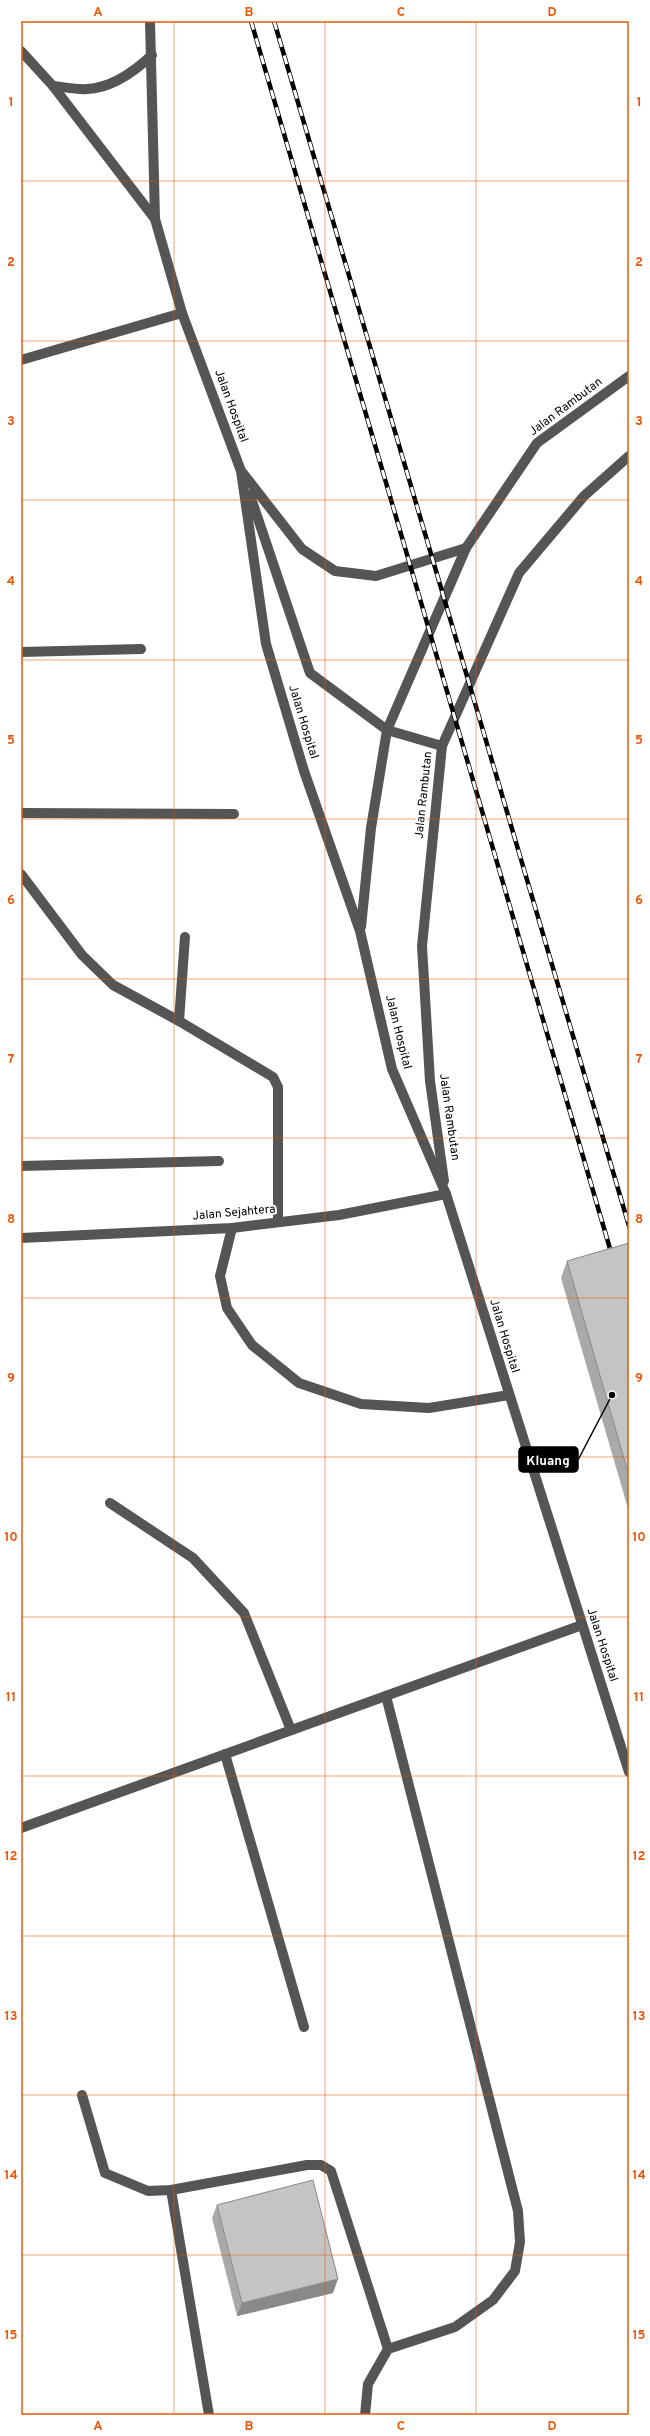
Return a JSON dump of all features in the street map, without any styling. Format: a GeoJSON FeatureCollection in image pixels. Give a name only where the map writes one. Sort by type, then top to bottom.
{"type":"FeatureCollection","features":[{"type":"Feature","properties":{"kind":"street"},"geometry":{"type":"LineString","coordinates":[[150,21],[155,219]]}},
{"type":"Feature","properties":{"kind":"street"},"geometry":{"type":"LineString","coordinates":[[21,51],[54,86],[155,219]]}},
{"type":"Feature","properties":{"kind":"street"},"geometry":{"type":"LineString","coordinates":[[54,86],[88,90],[108,84],[135,71],[152,55]]}},
{"type":"Feature","properties":{"kind":"street","name":"Jalan Hospital"},"geometry":{"type":"LineString","coordinates":[[155,219],[182,313],[241,471],[266,644],[304,771],[360,931],[392,1069],[446,1194],[629,1772]]}},
{"type":"Feature","properties":{"kind":"street"},"geometry":{"type":"LineString","coordinates":[[21,360],[182,313]]}},
{"type":"Feature","properties":{"kind":"street","name":"Jalan Rambutan"},"geometry":{"type":"LineString","coordinates":[[360,931],[371,828],[387,730],[466,548],[537,443],[629,376]]}},
{"type":"Feature","properties":{"kind":"street","name":"Jalan Rambutan"},"geometry":{"type":"LineString","coordinates":[[446,1194],[430,1081],[422,946],[442,746],[519,573],[584,496],[629,456]]}},
{"type":"Feature","properties":{"kind":"street"},"geometry":{"type":"LineString","coordinates":[[241,471],[302,549],[335,571],[376,576],[466,548]]}},
{"type":"Feature","properties":{"kind":"street"},"geometry":{"type":"LineString","coordinates":[[241,471],[310,673],[387,730],[442,746]]}},
{"type":"Feature","properties":{"kind":"street"},"geometry":{"type":"LineString","coordinates":[[21,652],[140,649]]}},
{"type":"Feature","properties":{"kind":"street"},"geometry":{"type":"LineString","coordinates":[[21,813],[234,814]]}},
{"type":"Feature","properties":{"kind":"street"},"geometry":{"type":"LineString","coordinates":[[21,874],[82,955],[113,985],[179,1021],[273,1077],[278,1087],[278,1222]]}},
{"type":"Feature","properties":{"kind":"street"},"geometry":{"type":"LineString","coordinates":[[179,1021],[185,937]]}},
{"type":"Feature","properties":{"kind":"street"},"geometry":{"type":"LineString","coordinates":[[21,1166],[219,1161]]}},
{"type":"Feature","properties":{"kind":"street","name":"Jalan Sejahtera"},"geometry":{"type":"LineString","coordinates":[[21,1238],[232,1228],[339,1216],[446,1194]]}},
{"type":"Feature","properties":{"kind":"street"},"geometry":{"type":"LineString","coordinates":[[232,1228],[220,1276],[227,1308],[252,1345],[299,1383],[361,1404],[429,1408],[509,1395]]}},
{"type":"Feature","properties":{"kind":"street"},"geometry":{"type":"LineString","coordinates":[[110,1503],[193,1558],[244,1613],[291,1730]]}},
{"type":"Feature","properties":{"kind":"street"},"geometry":{"type":"LineString","coordinates":[[21,1828],[582,1625]]}},
{"type":"Feature","properties":{"kind":"street"},"geometry":{"type":"LineString","coordinates":[[365,2415],[368,2384],[388,2349],[455,2327],[493,2300],[515,2271],[520,2242],[518,2211],[386,1696]]}},
{"type":"Feature","properties":{"kind":"street"},"geometry":{"type":"LineString","coordinates":[[225,1754],[304,2027]]}},
{"type":"Feature","properties":{"kind":"street"},"geometry":{"type":"LineString","coordinates":[[82,2095],[105,2173],[148,2191],[171,2190],[306,2164],[321,2165],[331,2171],[388,2349]]}},
{"type":"Feature","properties":{"kind":"street"},"geometry":{"type":"LineString","coordinates":[[171,2190],[208,2415]]}},
{"type":"Feature","properties":{"kind":"building"},"geometry":{"type":"Polygon","coordinates":[[[629,1243],[629,1476],[567,1261],[629,1243]]]}},
{"type":"Feature","properties":{"kind":"building"},"geometry":{"type":"Polygon","coordinates":[[[313,2180],[338,2279],[242,2303],[217,2205],[313,2180]]]}},
{"type":"Feature","properties":{"kind":"railway"},"geometry":{"type":"LineString","coordinates":[[251,21],[613,1259]]}},
{"type":"Feature","properties":{"kind":"railway"},"geometry":{"type":"LineString","coordinates":[[274,21],[629,1226]]}},
{"type":"Feature","properties":{"kind":"place","name":"Kluang"},"geometry":{"type":"Point","coordinates":[612,1395]}}]}
